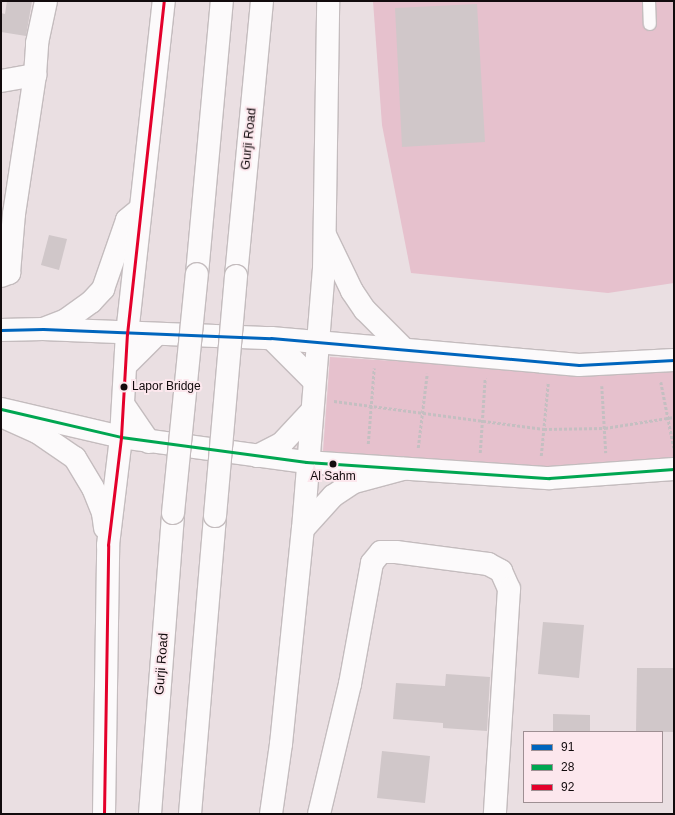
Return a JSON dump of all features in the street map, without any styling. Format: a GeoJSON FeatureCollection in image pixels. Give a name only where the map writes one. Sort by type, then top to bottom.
{"type":"FeatureCollection","features":[{"type":"Feature","properties":{"kind":"main road"},"geometry":{"type":"LineString","coordinates":[[1,276],[9,273],[14,214],[35,75],[37,43],[46,1]]}},
{"type":"Feature","properties":{"kind":"main road"},"geometry":{"type":"LineString","coordinates":[[104,814],[108,545],[123,404],[127,334],[164,1]]}},
{"type":"Feature","properties":{"kind":"main road","name":"Gurji Road"},"geometry":{"type":"LineString","coordinates":[[150,814],[173,513],[222,1]]}},
{"type":"Feature","properties":{"kind":"main road","name":"Gurji Road"},"geometry":{"type":"LineString","coordinates":[[190,814],[236,276],[262,1]]}},
{"type":"Feature","properties":{"kind":"main road"},"geometry":{"type":"LineString","coordinates":[[271,814],[281,744],[303,529],[306,462],[320,410],[314,381],[325,235],[328,1]]}},
{"type":"Feature","properties":{"kind":"main road"},"geometry":{"type":"LineString","coordinates":[[1,81],[35,75]]}},
{"type":"Feature","properties":{"kind":"main road"},"geometry":{"type":"LineString","coordinates":[[44,329],[66,320],[91,302],[103,289],[127,220],[141,208]]}},
{"type":"Feature","properties":{"kind":"main road"},"geometry":{"type":"LineString","coordinates":[[325,235],[365,310],[403,348]]}},
{"type":"Feature","properties":{"kind":"main road"},"geometry":{"type":"LineString","coordinates":[[1,330],[44,329],[127,334],[271,338],[317,343],[403,348],[579,365],[667,367]]}},
{"type":"Feature","properties":{"kind":"main road"},"geometry":{"type":"LineString","coordinates":[[126,365],[157,334]]}},
{"type":"Feature","properties":{"kind":"main road"},"geometry":{"type":"LineString","coordinates":[[271,338],[314,381]]}},
{"type":"Feature","properties":{"kind":"main road"},"geometry":{"type":"LineString","coordinates":[[123,404],[149,442]]}},
{"type":"Feature","properties":{"kind":"main road"},"geometry":{"type":"LineString","coordinates":[[1,409],[120,437],[306,462],[410,462],[549,478],[674,469]]}},
{"type":"Feature","properties":{"kind":"main road"},"geometry":{"type":"LineString","coordinates":[[257,456],[282,443],[320,410]]}},
{"type":"Feature","properties":{"kind":"main road"},"geometry":{"type":"LineString","coordinates":[[1,416],[37,432],[75,458],[86,472],[103,513],[108,545]]}},
{"type":"Feature","properties":{"kind":"main road"},"geometry":{"type":"LineString","coordinates":[[303,529],[333,496],[354,482],[410,462]]}},
{"type":"Feature","properties":{"kind":"main road"},"geometry":{"type":"LineString","coordinates":[[319,814],[350,684],[372,563],[381,552],[396,552],[488,564],[502,571],[509,589],[495,814]]}},
{"type":"Feature","properties":{"kind":"lane"},"geometry":{"type":"LineString","coordinates":[[648,1],[650,24]]}},
{"type":"Feature","properties":{"kind":"path"},"geometry":{"type":"LineString","coordinates":[[368,451],[374,364]]}},
{"type":"Feature","properties":{"kind":"path"},"geometry":{"type":"LineString","coordinates":[[410,462],[423,412],[428,367]]}},
{"type":"Feature","properties":{"kind":"path"},"geometry":{"type":"LineString","coordinates":[[667,367],[668,419],[674,450]]}},
{"type":"Feature","properties":{"kind":"path"},"geometry":{"type":"LineString","coordinates":[[479,461],[486,372]]}},
{"type":"Feature","properties":{"kind":"path"},"geometry":{"type":"LineString","coordinates":[[541,459],[549,374]]}},
{"type":"Feature","properties":{"kind":"path"},"geometry":{"type":"LineString","coordinates":[[602,384],[606,459]]}},
{"type":"Feature","properties":{"kind":"path"},"geometry":{"type":"LineString","coordinates":[[320,410],[331,400],[423,412],[482,422],[544,429],[605,428],[674,418]]}},
{"type":"Feature","properties":{"kind":"shaded area"},"geometry":{"type":"Polygon","coordinates":[[[373,1],[674,1],[674,283],[608,293],[411,273],[382,125],[373,1]]]}},
{"type":"Feature","properties":{"kind":"shaded area"},"geometry":{"type":"Polygon","coordinates":[[[330,357],[602,374],[674,368],[674,465],[577,471],[323,451],[330,357]]]}},
{"type":"Feature","properties":{"kind":"building"},"geometry":{"type":"Polygon","coordinates":[[[7,1],[32,1],[26,36],[1,32],[1,13],[5,14],[7,1]]]}},
{"type":"Feature","properties":{"kind":"building"},"geometry":{"type":"Polygon","coordinates":[[[477,4],[485,142],[402,147],[395,8],[477,4]]]}},
{"type":"Feature","properties":{"kind":"building"},"geometry":{"type":"Polygon","coordinates":[[[49,235],[67,239],[59,270],[41,265],[49,235]]]}},
{"type":"Feature","properties":{"kind":"building"},"geometry":{"type":"Polygon","coordinates":[[[543,622],[584,625],[579,678],[538,674],[543,622]]]}},
{"type":"Feature","properties":{"kind":"building"},"geometry":{"type":"Polygon","coordinates":[[[637,668],[674,668],[674,732],[636,731],[637,668]]]}},
{"type":"Feature","properties":{"kind":"building"},"geometry":{"type":"Polygon","coordinates":[[[446,674],[490,677],[487,731],[443,728],[443,723],[393,719],[396,683],[445,686],[446,674]]]}},
{"type":"Feature","properties":{"kind":"building"},"geometry":{"type":"Polygon","coordinates":[[[553,714],[590,715],[590,731],[553,731],[553,714]]]}},
{"type":"Feature","properties":{"kind":"building"},"geometry":{"type":"Polygon","coordinates":[[[382,751],[430,756],[425,803],[377,798],[382,751]]]}},
{"type":"Feature","properties":{"kind":"transit line","name":"92"},"geometry":{"type":"LineString","coordinates":[[104,814],[108,545],[121,437],[127,334],[164,1]]}},
{"type":"Feature","properties":{"kind":"transit line","name":"91"},"geometry":{"type":"LineString","coordinates":[[1,330],[43,329],[271,338],[579,365],[674,360]]}},
{"type":"Feature","properties":{"kind":"transit line","name":"28"},"geometry":{"type":"LineString","coordinates":[[1,409],[121,437],[306,462],[549,478],[674,469]]}},
{"type":"Feature","properties":{"kind":"place","name":"Lapor Bridge"},"geometry":{"type":"Point","coordinates":[124,387]}},
{"type":"Feature","properties":{"kind":"place","name":"Al Sahm"},"geometry":{"type":"Point","coordinates":[333,464]}}]}
